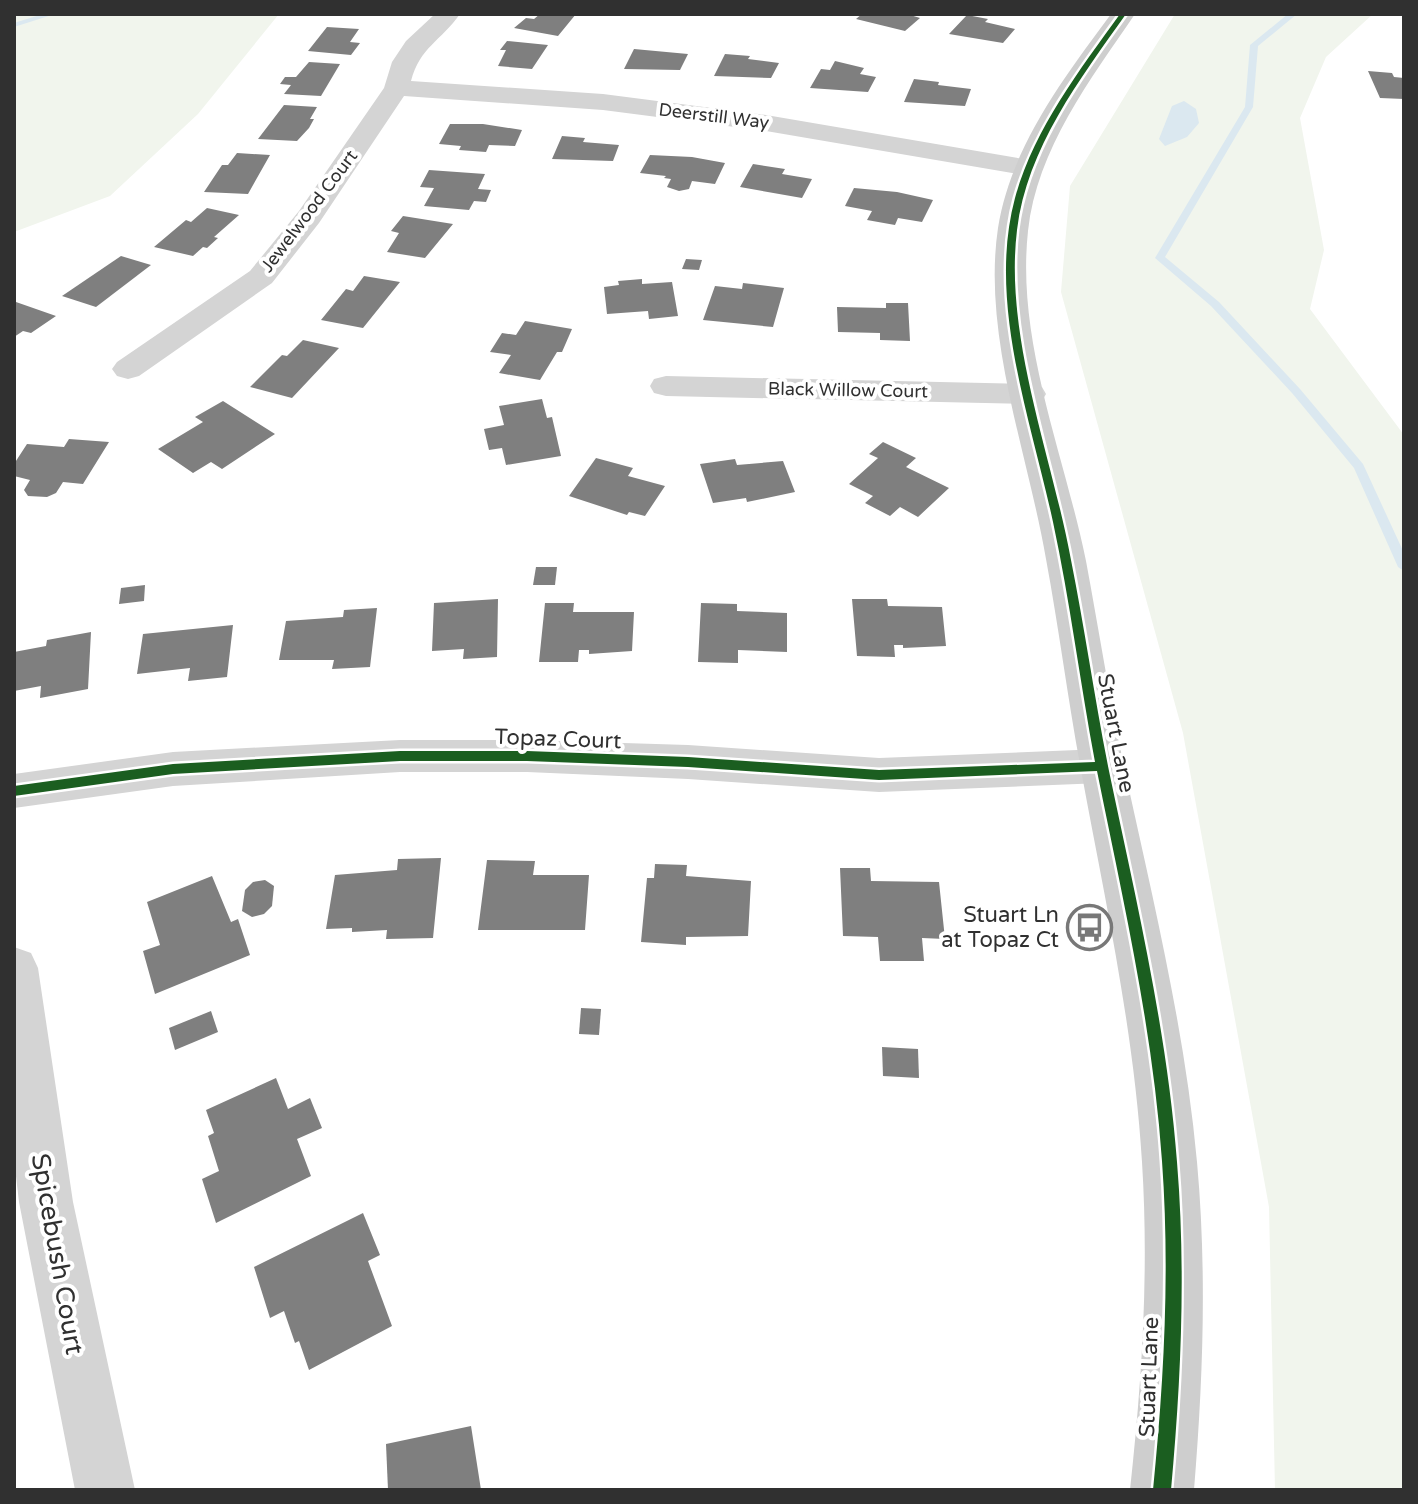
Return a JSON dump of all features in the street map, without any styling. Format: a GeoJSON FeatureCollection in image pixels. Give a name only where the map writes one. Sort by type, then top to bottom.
{"type":"FeatureCollection","features":[{"type":"Feature","properties":{"kind":"street","name":"Jewelwood Court"},"geometry":{"type":"LineString","coordinates":[[128,369],[261,277],[309,217],[397,88],[410,54],[430,29],[448,14]]}},
{"type":"Feature","properties":{"kind":"street","name":"Stuart Lane"},"geometry":{"type":"LineString","coordinates":[[1119,15],[1050,120],[1029,168],[1013,228],[1010,274],[1030,394],[1056,502],[1102,766],[1141,944],[1162,1093],[1173,1215],[1169,1420],[1162,1490]]}},
{"type":"Feature","properties":{"kind":"street","name":"Deerstill Way"},"geometry":{"type":"LineString","coordinates":[[397,88],[603,102],[766,123],[1029,168]]}},
{"type":"Feature","properties":{"kind":"street","name":"Black Willow Court"},"geometry":{"type":"LineString","coordinates":[[666,386],[1030,394]]}},
{"type":"Feature","properties":{"kind":"street","name":"Topaz Court"},"geometry":{"type":"LineString","coordinates":[[14,791],[173,769],[400,756],[659,761],[879,775],[1102,766]]}},
{"type":"Feature","properties":{"kind":"street","name":"Spicebush Court"},"geometry":{"type":"LineString","coordinates":[[14,968],[46,1202],[105,1490]]}},
{"type":"Feature","properties":{"kind":"shaded area"},"geometry":{"type":"Polygon","coordinates":[[[14,14],[279,14],[198,114],[110,196],[14,232],[14,14]]]}},
{"type":"Feature","properties":{"kind":"shaded area"},"geometry":{"type":"Polygon","coordinates":[[[1175,14],[1373,14],[1326,57],[1300,118],[1324,250],[1310,309],[1404,435],[1404,1490],[1275,1490],[1269,1207],[1183,733],[1061,292],[1070,186],[1175,14]]]}},
{"type":"Feature","properties":{"kind":"shaded area"},"geometry":{"type":"Polygon","coordinates":[[[1184,101],[1196,109],[1199,123],[1187,137],[1165,146],[1159,139],[1172,106],[1184,101]]]}},
{"type":"Feature","properties":{"kind":"building"},"geometry":{"type":"Polygon","coordinates":[[[540,14],[576,14],[558,36],[514,28],[526,18],[534,19],[540,14]]]}},
{"type":"Feature","properties":{"kind":"building"},"geometry":{"type":"Polygon","coordinates":[[[862,14],[907,14],[920,18],[905,31],[856,19],[862,14]]]}},
{"type":"Feature","properties":{"kind":"building"},"geometry":{"type":"Polygon","coordinates":[[[967,15],[1015,29],[1003,43],[949,34],[967,15]]]}},
{"type":"Feature","properties":{"kind":"building"},"geometry":{"type":"Polygon","coordinates":[[[327,27],[359,29],[350,42],[360,43],[351,55],[308,51],[327,27]]]}},
{"type":"Feature","properties":{"kind":"building"},"geometry":{"type":"Polygon","coordinates":[[[507,41],[548,45],[532,69],[498,66],[506,50],[500,50],[507,41]]]}},
{"type":"Feature","properties":{"kind":"building"},"geometry":{"type":"Polygon","coordinates":[[[634,49],[688,54],[680,70],[624,69],[634,49]]]}},
{"type":"Feature","properties":{"kind":"building"},"geometry":{"type":"Polygon","coordinates":[[[725,54],[779,63],[771,78],[714,76],[725,54]]]}},
{"type":"Feature","properties":{"kind":"building"},"geometry":{"type":"Polygon","coordinates":[[[835,61],[864,68],[860,74],[876,77],[868,92],[810,88],[821,69],[830,70],[835,61]]]}},
{"type":"Feature","properties":{"kind":"building"},"geometry":{"type":"Polygon","coordinates":[[[309,62],[340,64],[321,96],[284,94],[291,85],[280,84],[285,77],[296,77],[309,62]]]}},
{"type":"Feature","properties":{"kind":"building"},"geometry":{"type":"Polygon","coordinates":[[[1368,71],[1392,73],[1394,77],[1404,78],[1404,99],[1380,98],[1368,71]]]}},
{"type":"Feature","properties":{"kind":"building"},"geometry":{"type":"Polygon","coordinates":[[[914,79],[971,89],[965,106],[904,102],[914,79]]]}},
{"type":"Feature","properties":{"kind":"building"},"geometry":{"type":"Polygon","coordinates":[[[284,105],[317,107],[309,128],[297,141],[258,139],[284,105]]]}},
{"type":"Feature","properties":{"kind":"building"},"geometry":{"type":"Polygon","coordinates":[[[450,124],[483,124],[522,130],[515,146],[489,145],[486,152],[459,150],[461,146],[439,144],[450,124]]]}},
{"type":"Feature","properties":{"kind":"building"},"geometry":{"type":"Polygon","coordinates":[[[562,136],[585,138],[583,142],[619,145],[613,161],[552,159],[562,136]]]}},
{"type":"Feature","properties":{"kind":"building"},"geometry":{"type":"Polygon","coordinates":[[[237,153],[270,155],[248,194],[204,192],[222,165],[228,165],[237,153]]]}},
{"type":"Feature","properties":{"kind":"building"},"geometry":{"type":"Polygon","coordinates":[[[650,155],[692,157],[725,163],[715,184],[692,181],[689,189],[679,191],[667,187],[671,179],[664,178],[666,176],[640,173],[650,155]]]}},
{"type":"Feature","properties":{"kind":"building"},"geometry":{"type":"Polygon","coordinates":[[[753,164],[785,169],[782,174],[812,179],[802,198],[740,187],[753,164]]]}},
{"type":"Feature","properties":{"kind":"building"},"geometry":{"type":"Polygon","coordinates":[[[429,170],[485,174],[478,189],[491,190],[486,202],[474,201],[469,210],[424,206],[434,188],[420,187],[429,170]]]}},
{"type":"Feature","properties":{"kind":"building"},"geometry":{"type":"Polygon","coordinates":[[[854,188],[897,192],[933,200],[922,222],[898,218],[895,225],[867,220],[872,211],[845,206],[854,188]]]}},
{"type":"Feature","properties":{"kind":"building"},"geometry":{"type":"Polygon","coordinates":[[[207,208],[239,215],[214,237],[218,238],[207,248],[203,247],[193,256],[154,247],[186,220],[191,222],[207,208]]]}},
{"type":"Feature","properties":{"kind":"building"},"geometry":{"type":"Polygon","coordinates":[[[403,216],[453,224],[425,258],[387,252],[399,233],[391,231],[403,216]]]}},
{"type":"Feature","properties":{"kind":"building"},"geometry":{"type":"Polygon","coordinates":[[[121,256],[151,265],[96,307],[62,296],[121,256]]]}},
{"type":"Feature","properties":{"kind":"building"},"geometry":{"type":"Polygon","coordinates":[[[686,259],[702,260],[699,270],[682,269],[686,259]]]}},
{"type":"Feature","properties":{"kind":"building"},"geometry":{"type":"Polygon","coordinates":[[[364,276],[400,282],[363,328],[321,320],[346,289],[353,291],[364,276]]]}},
{"type":"Feature","properties":{"kind":"building"},"geometry":{"type":"Polygon","coordinates":[[[642,279],[642,284],[672,282],[678,316],[649,319],[648,311],[607,314],[604,287],[619,285],[618,281],[642,279]]]}},
{"type":"Feature","properties":{"kind":"building"},"geometry":{"type":"Polygon","coordinates":[[[743,283],[784,288],[773,327],[703,320],[715,286],[742,289],[743,283]]]}},
{"type":"Feature","properties":{"kind":"building"},"geometry":{"type":"Polygon","coordinates":[[[16,302],[56,316],[31,333],[23,331],[14,337],[16,302]]]}},
{"type":"Feature","properties":{"kind":"building"},"geometry":{"type":"Polygon","coordinates":[[[886,303],[908,303],[910,341],[880,340],[880,333],[838,332],[837,307],[886,308],[886,303]]]}},
{"type":"Feature","properties":{"kind":"building"},"geometry":{"type":"Polygon","coordinates":[[[525,321],[572,329],[562,352],[557,352],[540,380],[499,373],[511,355],[490,352],[502,333],[516,335],[525,321]]]}},
{"type":"Feature","properties":{"kind":"building"},"geometry":{"type":"Polygon","coordinates":[[[303,340],[339,348],[292,398],[250,387],[282,355],[287,356],[303,340]]]}},
{"type":"Feature","properties":{"kind":"building"},"geometry":{"type":"Polygon","coordinates":[[[542,399],[547,418],[552,417],[561,456],[506,465],[502,448],[489,450],[484,429],[504,425],[499,406],[542,399]]]}},
{"type":"Feature","properties":{"kind":"building"},"geometry":{"type":"Polygon","coordinates":[[[223,401],[275,434],[222,469],[211,462],[193,473],[158,449],[203,422],[195,417],[223,401]]]}},
{"type":"Feature","properties":{"kind":"building"},"geometry":{"type":"Polygon","coordinates":[[[69,439],[109,442],[83,484],[63,482],[56,493],[47,497],[28,496],[24,490],[30,480],[14,476],[14,464],[27,444],[64,447],[69,439]]]}},
{"type":"Feature","properties":{"kind":"building"},"geometry":{"type":"Polygon","coordinates":[[[883,442],[916,458],[906,467],[949,488],[918,517],[900,507],[890,516],[865,503],[873,496],[849,484],[878,458],[869,454],[883,442]]]}},
{"type":"Feature","properties":{"kind":"building"},"geometry":{"type":"Polygon","coordinates":[[[596,458],[633,468],[628,476],[665,486],[645,516],[629,512],[627,515],[569,496],[596,458]]]}},
{"type":"Feature","properties":{"kind":"building"},"geometry":{"type":"Polygon","coordinates":[[[735,459],[737,465],[783,461],[795,492],[747,502],[746,498],[713,503],[700,464],[735,459]]]}},
{"type":"Feature","properties":{"kind":"building"},"geometry":{"type":"Polygon","coordinates":[[[536,567],[557,567],[555,585],[533,585],[536,567]]]}},
{"type":"Feature","properties":{"kind":"building"},"geometry":{"type":"Polygon","coordinates":[[[145,585],[144,601],[119,604],[121,588],[145,585]]]}},
{"type":"Feature","properties":{"kind":"building"},"geometry":{"type":"Polygon","coordinates":[[[498,599],[497,657],[463,659],[464,649],[432,651],[434,603],[498,599]]]}},
{"type":"Feature","properties":{"kind":"building"},"geometry":{"type":"Polygon","coordinates":[[[852,599],[887,599],[888,606],[942,607],[946,646],[903,648],[903,645],[894,645],[895,657],[857,656],[852,599]]]}},
{"type":"Feature","properties":{"kind":"building"},"geometry":{"type":"Polygon","coordinates":[[[545,603],[574,603],[573,612],[634,612],[632,651],[589,654],[589,650],[579,650],[578,662],[539,662],[545,603]]]}},
{"type":"Feature","properties":{"kind":"building"},"geometry":{"type":"Polygon","coordinates":[[[701,603],[737,604],[737,611],[787,613],[787,652],[738,650],[738,663],[698,662],[701,603]]]}},
{"type":"Feature","properties":{"kind":"building"},"geometry":{"type":"Polygon","coordinates":[[[377,608],[370,667],[332,669],[334,660],[279,660],[286,621],[343,617],[344,610],[377,608]]]}},
{"type":"Feature","properties":{"kind":"building"},"geometry":{"type":"Polygon","coordinates":[[[233,625],[227,677],[188,681],[190,668],[137,674],[143,634],[233,625]]]}},
{"type":"Feature","properties":{"kind":"building"},"geometry":{"type":"Polygon","coordinates":[[[91,632],[88,689],[40,698],[41,686],[14,691],[14,652],[46,646],[47,640],[91,632]]]}},
{"type":"Feature","properties":{"kind":"building"},"geometry":{"type":"Polygon","coordinates":[[[441,858],[433,938],[386,939],[387,930],[352,932],[352,928],[326,929],[335,875],[397,870],[398,859],[441,858]]]}},
{"type":"Feature","properties":{"kind":"building"},"geometry":{"type":"Polygon","coordinates":[[[487,860],[535,861],[533,875],[589,875],[585,930],[478,930],[487,860]]]}},
{"type":"Feature","properties":{"kind":"building"},"geometry":{"type":"Polygon","coordinates":[[[655,864],[687,865],[686,876],[751,881],[748,936],[686,937],[686,945],[641,942],[647,878],[654,878],[655,864]]]}},
{"type":"Feature","properties":{"kind":"building"},"geometry":{"type":"Polygon","coordinates":[[[840,868],[870,868],[871,881],[939,882],[945,939],[922,938],[924,961],[880,961],[878,937],[843,936],[840,868]]]}},
{"type":"Feature","properties":{"kind":"building"},"geometry":{"type":"Polygon","coordinates":[[[212,876],[231,922],[238,919],[250,955],[155,994],[143,951],[160,945],[147,902],[212,876]]]}},
{"type":"Feature","properties":{"kind":"building"},"geometry":{"type":"Polygon","coordinates":[[[265,880],[274,886],[272,906],[264,914],[252,917],[242,911],[245,890],[253,882],[265,880]]]}},
{"type":"Feature","properties":{"kind":"building"},"geometry":{"type":"Polygon","coordinates":[[[581,1008],[601,1009],[599,1035],[579,1034],[581,1008]]]}},
{"type":"Feature","properties":{"kind":"building"},"geometry":{"type":"Polygon","coordinates":[[[211,1011],[218,1032],[175,1050],[169,1028],[211,1011]]]}},
{"type":"Feature","properties":{"kind":"building"},"geometry":{"type":"Polygon","coordinates":[[[882,1047],[918,1049],[919,1078],[883,1076],[882,1047]]]}},
{"type":"Feature","properties":{"kind":"building"},"geometry":{"type":"Polygon","coordinates":[[[276,1078],[288,1109],[310,1098],[322,1128],[297,1139],[311,1176],[216,1223],[202,1179],[219,1171],[208,1136],[214,1133],[206,1110],[276,1078]]]}},
{"type":"Feature","properties":{"kind":"building"},"geometry":{"type":"Polygon","coordinates":[[[363,1213],[380,1255],[368,1261],[392,1326],[309,1370],[284,1311],[270,1318],[254,1267],[363,1213]]]}},
{"type":"Feature","properties":{"kind":"building"},"geometry":{"type":"Polygon","coordinates":[[[471,1426],[481,1490],[388,1490],[386,1444],[471,1426]]]}},
{"type":"Feature","properties":{"kind":"waterway"},"geometry":{"type":"LineString","coordinates":[[14,25],[51,14]]}},
{"type":"Feature","properties":{"kind":"waterway"},"geometry":{"type":"LineString","coordinates":[[1293,14],[1254,45],[1249,107],[1160,258],[1215,304],[1296,391],[1359,467],[1404,567]]}},
{"type":"Feature","properties":{"kind":"cycle path"},"geometry":{"type":"LineString","coordinates":[[1123,14],[1071,89],[1041,142],[1019,199],[1013,229],[1011,267],[1019,350],[1066,560],[1098,744],[1147,991],[1164,1103],[1170,1159],[1174,1284],[1162,1490]]}},
{"type":"Feature","properties":{"kind":"cycle path"},"geometry":{"type":"LineString","coordinates":[[14,791],[173,769],[400,756],[527,756],[688,762],[879,775],[1102,766]]}},
{"type":"Feature","properties":{"kind":"place","name":"Stuart Ln at Topaz Ct"},"geometry":{"type":"Point","coordinates":[1090,927]}}]}
